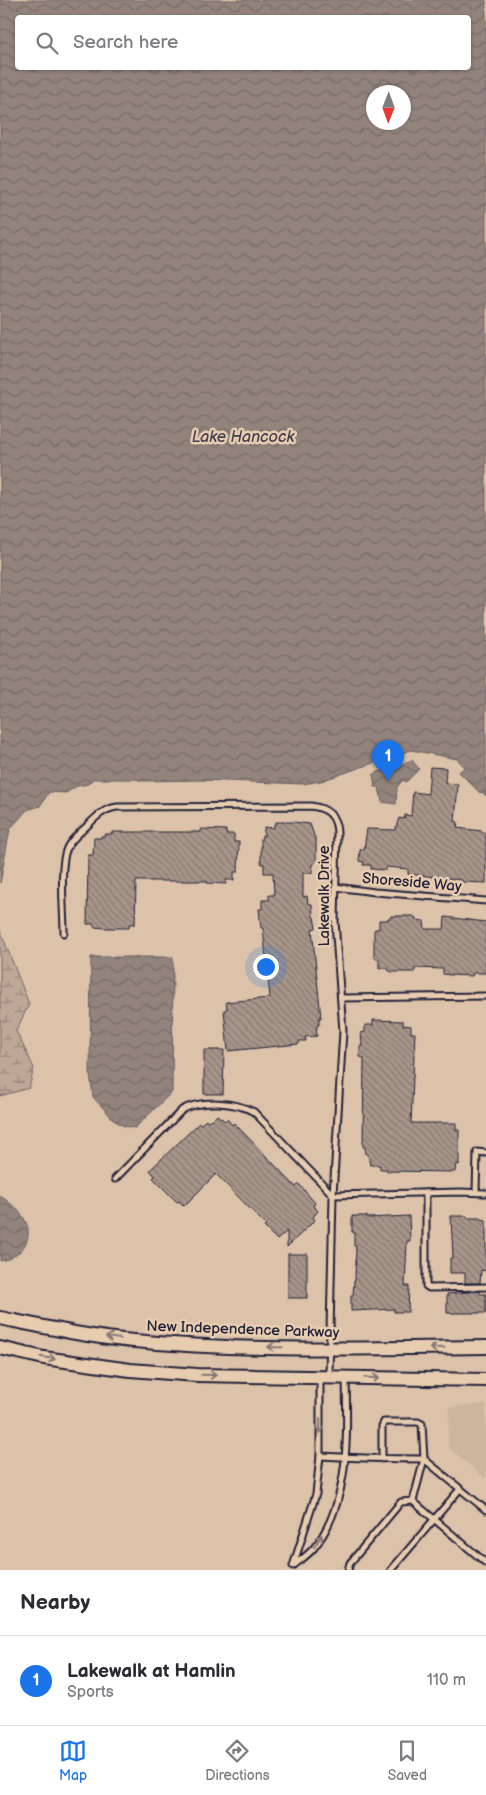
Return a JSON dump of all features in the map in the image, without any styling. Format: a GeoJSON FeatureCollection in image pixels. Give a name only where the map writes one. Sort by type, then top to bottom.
{"type":"FeatureCollection","features":[{"type":"Feature","properties":{"kind":"street","name":"New Independence Parkway"},"geometry":{"type":"LineString","coordinates":[[0,1318],[133,1341],[208,1346],[330,1349],[486,1347]]}},
{"type":"Feature","properties":{"kind":"street"},"geometry":{"type":"LineString","coordinates":[[0,1348],[44,1358],[130,1370],[197,1375],[486,1380]]}},
{"type":"Feature","properties":{"kind":"lane","name":"Lakewalk Drive"},"geometry":{"type":"LineString","coordinates":[[64,933],[63,868],[67,847],[98,815],[110,808],[311,806],[326,809],[337,825],[336,938],[343,1045],[333,1195],[330,1349],[325,1377],[316,1494],[294,1568]]}},
{"type":"Feature","properties":{"kind":"lane","name":"Shoreside Way"},"geometry":{"type":"LineString","coordinates":[[335,887],[486,901]]}},
{"type":"Feature","properties":{"kind":"lane"},"geometry":{"type":"LineString","coordinates":[[341,998],[486,996]]}},
{"type":"Feature","properties":{"kind":"lane"},"geometry":{"type":"LineString","coordinates":[[115,1179],[182,1110],[196,1104],[229,1104],[239,1105],[254,1112],[333,1195],[486,1193]]}},
{"type":"Feature","properties":{"kind":"lane"},"geometry":{"type":"LineString","coordinates":[[476,1192],[477,1152],[486,1153]]}},
{"type":"Feature","properties":{"kind":"lane"},"geometry":{"type":"LineString","coordinates":[[426,1193],[426,1286],[429,1288],[486,1287]]}},
{"type":"Feature","properties":{"kind":"lane"},"geometry":{"type":"LineString","coordinates":[[294,1568],[313,1550],[331,1517],[342,1483],[345,1457],[346,1378]]}},
{"type":"Feature","properties":{"kind":"lane"},"geometry":{"type":"LineString","coordinates":[[382,1459],[382,1426],[386,1421],[418,1422],[422,1424],[424,1459],[413,1501]]}},
{"type":"Feature","properties":{"kind":"lane"},"geometry":{"type":"LineString","coordinates":[[320,1456],[424,1459],[486,1510]]}},
{"type":"Feature","properties":{"kind":"lane"},"geometry":{"type":"LineString","coordinates":[[391,1570],[460,1488]]}},
{"type":"Feature","properties":{"kind":"lane"},"geometry":{"type":"LineString","coordinates":[[348,1570],[350,1563],[401,1502],[413,1501],[486,1563]]}},
{"type":"Feature","properties":{"kind":"shaded area"},"geometry":{"type":"Polygon","coordinates":[[[486,1404],[486,1479],[448,1447],[449,1407],[486,1404]]]}},
{"type":"Feature","properties":{"kind":"green space"},"geometry":{"type":"Polygon","coordinates":[[[0,930],[29,1004],[16,1031],[34,1068],[29,1088],[0,1096],[0,930]]]}},
{"type":"Feature","properties":{"kind":"water","name":"Lake Hancock"},"geometry":{"type":"Polygon","coordinates":[[[0,0],[486,0],[486,796],[482,792],[480,793],[459,772],[465,767],[457,759],[411,750],[321,781],[303,784],[201,780],[143,781],[135,779],[93,779],[88,784],[77,786],[66,793],[49,792],[40,806],[27,810],[10,829],[0,883],[0,0]]]}},
{"type":"Feature","properties":{"kind":"water"},"geometry":{"type":"Polygon","coordinates":[[[412,760],[419,769],[406,782],[403,780],[397,787],[396,804],[382,802],[379,787],[375,787],[373,774],[412,760]]]}},
{"type":"Feature","properties":{"kind":"water"},"geometry":{"type":"Polygon","coordinates":[[[91,957],[173,957],[172,1092],[135,1128],[124,1126],[115,1121],[93,1097],[90,1073],[91,957]]]}},
{"type":"Feature","properties":{"kind":"water"},"geometry":{"type":"Polygon","coordinates":[[[0,1195],[21,1214],[27,1225],[28,1232],[25,1245],[20,1251],[8,1259],[0,1261],[0,1195]]]}},
{"type":"Feature","properties":{"kind":"building"},"geometry":{"type":"Polygon","coordinates":[[[430,767],[446,768],[445,783],[458,784],[455,821],[458,822],[457,828],[486,833],[486,883],[462,882],[462,880],[408,874],[408,869],[386,867],[386,870],[371,869],[371,865],[363,865],[364,862],[359,861],[360,850],[364,849],[367,829],[395,830],[399,818],[404,819],[405,815],[411,816],[413,792],[428,794],[430,767]]]}},
{"type":"Feature","properties":{"kind":"building"},"geometry":{"type":"Polygon","coordinates":[[[276,822],[310,824],[316,841],[316,861],[312,864],[312,873],[303,873],[303,897],[307,896],[308,904],[312,904],[316,928],[312,929],[321,1018],[319,1018],[319,1025],[317,1025],[316,1029],[317,1036],[305,1037],[306,1041],[299,1041],[299,1044],[228,1051],[224,1010],[227,1009],[226,1002],[270,998],[263,928],[261,928],[259,909],[262,909],[262,900],[269,900],[269,895],[274,895],[273,873],[264,873],[264,864],[261,861],[261,839],[264,836],[264,827],[274,828],[276,822]]]}},
{"type":"Feature","properties":{"kind":"building"},"geometry":{"type":"Polygon","coordinates":[[[201,829],[226,830],[226,834],[234,834],[234,842],[239,842],[238,872],[234,872],[234,880],[226,880],[226,884],[207,883],[207,881],[136,881],[135,924],[129,924],[129,928],[106,928],[87,924],[88,855],[93,855],[94,838],[101,838],[105,834],[112,834],[112,832],[201,832],[201,829]]]}},
{"type":"Feature","properties":{"kind":"building"},"geometry":{"type":"Polygon","coordinates":[[[391,916],[413,916],[416,920],[424,921],[425,929],[444,929],[445,917],[486,922],[486,973],[473,973],[472,976],[450,975],[443,974],[443,969],[415,968],[413,972],[392,972],[388,968],[379,968],[379,959],[376,959],[374,956],[374,931],[379,929],[379,920],[388,920],[391,916]]]}},
{"type":"Feature","properties":{"kind":"building"},"geometry":{"type":"Polygon","coordinates":[[[373,1020],[403,1021],[403,1025],[411,1026],[411,1033],[415,1033],[411,1123],[456,1123],[456,1130],[459,1130],[459,1165],[456,1164],[455,1172],[387,1171],[387,1169],[380,1169],[380,1165],[370,1165],[368,1154],[366,1154],[365,1147],[363,1147],[364,1058],[360,1057],[360,1046],[362,1046],[361,1033],[365,1032],[365,1025],[373,1025],[373,1020]]]}},
{"type":"Feature","properties":{"kind":"building"},"geometry":{"type":"Polygon","coordinates":[[[204,1050],[224,1050],[223,1094],[204,1094],[204,1050]]]}},
{"type":"Feature","properties":{"kind":"building"},"geometry":{"type":"Polygon","coordinates":[[[217,1115],[225,1121],[227,1119],[232,1125],[234,1123],[296,1187],[299,1184],[315,1203],[313,1206],[318,1211],[313,1217],[315,1220],[287,1247],[287,1231],[277,1240],[264,1227],[266,1225],[216,1174],[184,1206],[179,1201],[177,1202],[153,1178],[155,1176],[150,1170],[199,1123],[212,1120],[217,1115]]]}},
{"type":"Feature","properties":{"kind":"building"},"geometry":{"type":"Polygon","coordinates":[[[352,1216],[367,1216],[367,1218],[409,1216],[410,1241],[407,1241],[405,1286],[409,1286],[408,1312],[394,1312],[394,1309],[351,1311],[351,1295],[353,1295],[355,1281],[356,1246],[354,1246],[354,1232],[352,1232],[352,1216]]]}},
{"type":"Feature","properties":{"kind":"building"},"geometry":{"type":"Polygon","coordinates":[[[451,1216],[467,1216],[467,1218],[486,1220],[486,1271],[481,1270],[480,1283],[465,1283],[465,1273],[450,1273],[450,1258],[453,1258],[451,1216]]]}},
{"type":"Feature","properties":{"kind":"building"},"geometry":{"type":"Polygon","coordinates":[[[288,1254],[307,1254],[307,1298],[288,1298],[288,1254]]]}},
{"type":"Feature","properties":{"kind":"building"},"geometry":{"type":"Polygon","coordinates":[[[480,1291],[480,1294],[486,1294],[486,1313],[447,1313],[447,1294],[480,1291]]]}},
{"type":"Feature","properties":{"kind":"place","name":"Lakewalk at Hamlin"},"geometry":{"type":"Point","coordinates":[388,781]}}]}
